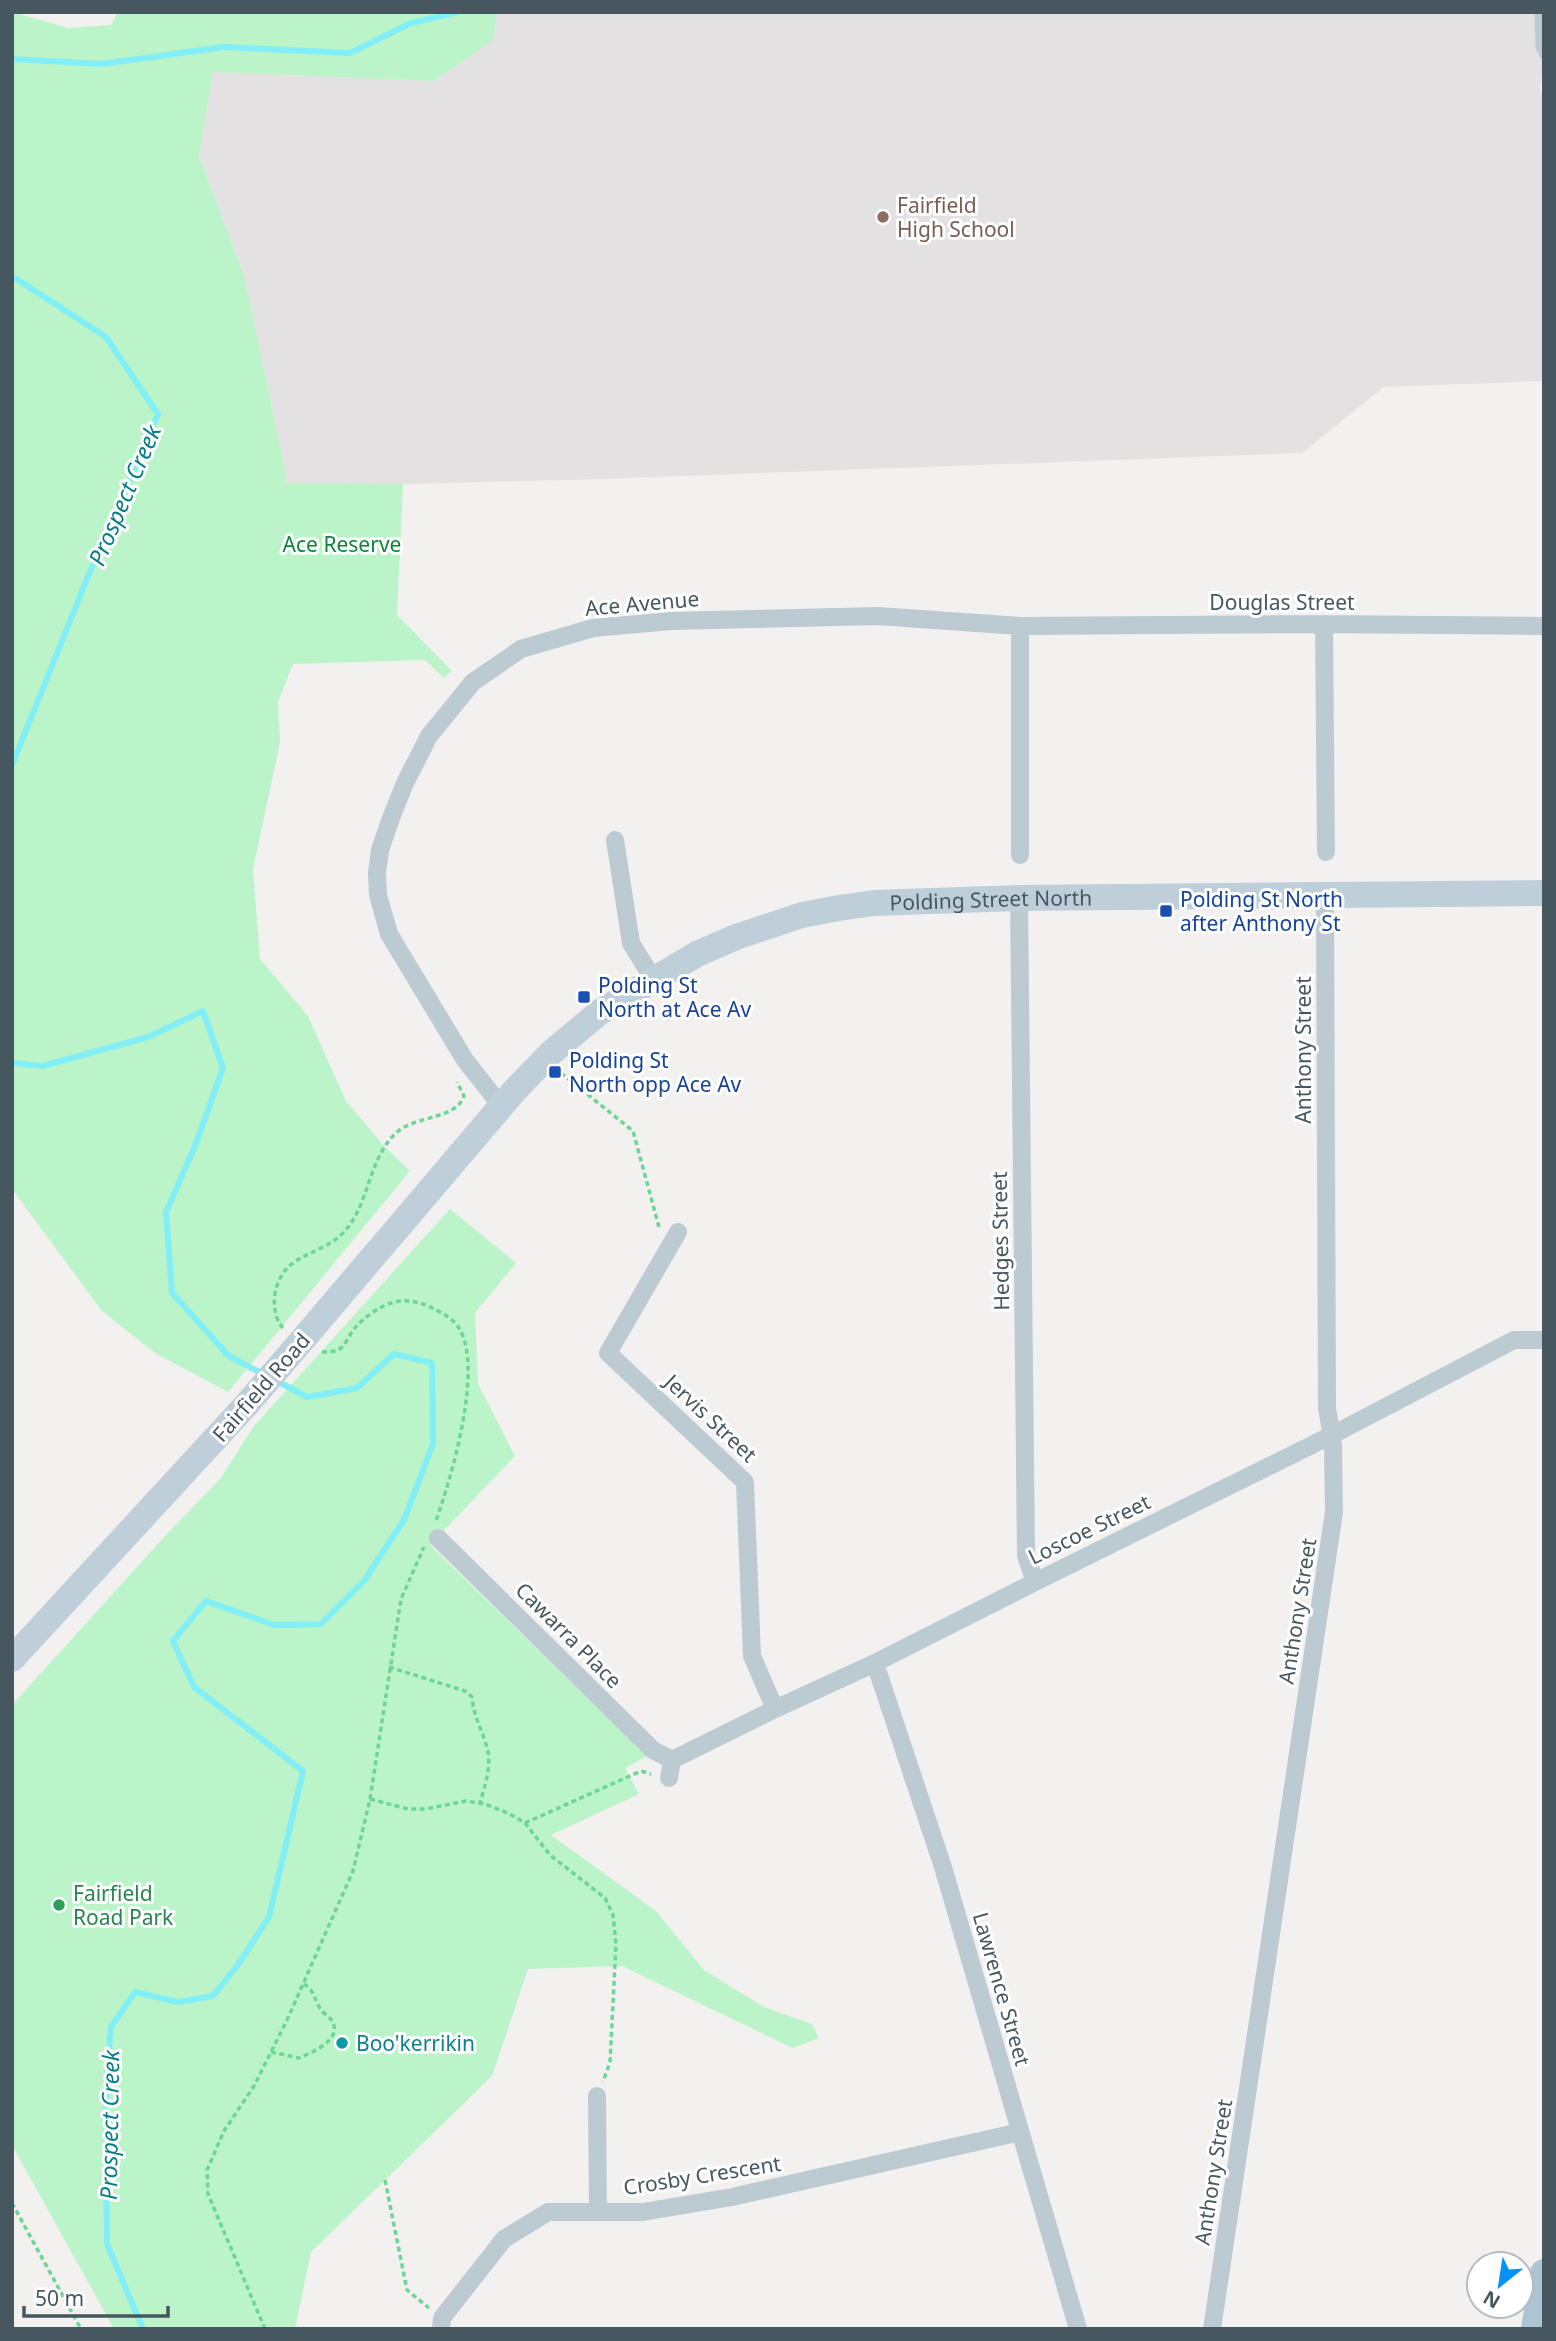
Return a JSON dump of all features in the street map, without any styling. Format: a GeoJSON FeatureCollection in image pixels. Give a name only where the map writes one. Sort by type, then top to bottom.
{"type":"FeatureCollection","features":[{"type":"Feature","properties":{"kind":"main road"},"geometry":{"type":"LineString","coordinates":[[1507,893],[1544,877]]}},
{"type":"Feature","properties":{"kind":"main road","name":"Polding Street North"},"geometry":{"type":"LineString","coordinates":[[502,1107],[552,1052],[600,1012],[697,954],[736,937],[802,915],[873,903],[1019,898],[1544,892]]}},
{"type":"Feature","properties":{"kind":"main road","name":"Fairfield Road"},"geometry":{"type":"LineString","coordinates":[[12,1659],[248,1403],[502,1107]]}},
{"type":"Feature","properties":{"kind":"main road"},"geometry":{"type":"LineString","coordinates":[[1535,2329],[1544,2273]]}},
{"type":"Feature","properties":{"kind":"street","name":"Ace Avenue"},"geometry":{"type":"LineString","coordinates":[[502,1107],[465,1059],[404,959],[390,934],[378,895],[380,850],[405,783],[429,736],[473,682],[521,649],[593,628],[671,621],[878,616],[1020,626]]}},
{"type":"Feature","properties":{"kind":"street"},"geometry":{"type":"LineString","coordinates":[[1324,624],[1326,852]]}},
{"type":"Feature","properties":{"kind":"street","name":"Douglas Street"},"geometry":{"type":"LineString","coordinates":[[1020,626],[1544,626]]}},
{"type":"Feature","properties":{"kind":"street"},"geometry":{"type":"LineString","coordinates":[[1020,626],[1020,855]]}},
{"type":"Feature","properties":{"kind":"street"},"geometry":{"type":"LineString","coordinates":[[615,841],[631,943],[653,979]]}},
{"type":"Feature","properties":{"kind":"street","name":"Anthony Street"},"geometry":{"type":"LineString","coordinates":[[1212,2329],[1334,1512],[1332,1435],[1327,1408],[1325,895]]}},
{"type":"Feature","properties":{"kind":"street","name":"Hedges Street"},"geometry":{"type":"LineString","coordinates":[[1019,898],[1026,1556],[1035,1582]]}},
{"type":"Feature","properties":{"kind":"street","name":"Jervis Street"},"geometry":{"type":"LineString","coordinates":[[678,1232],[608,1353],[745,1482],[752,1656],[775,1709]]}},
{"type":"Feature","properties":{"kind":"street","name":"Loscoe Street"},"geometry":{"type":"LineString","coordinates":[[670,1769],[775,1709],[875,1664],[1332,1435],[1514,1340],[1544,1340]]}},
{"type":"Feature","properties":{"kind":"street","name":"Cawarra Place"},"geometry":{"type":"LineString","coordinates":[[435,1537],[653,1749],[670,1769]]}},
{"type":"Feature","properties":{"kind":"street","name":"Lawrence Street"},"geometry":{"type":"LineString","coordinates":[[875,1664],[943,1867],[1078,2329]]}},
{"type":"Feature","properties":{"kind":"street"},"geometry":{"type":"LineString","coordinates":[[597,2096],[598,2212]]}},
{"type":"Feature","properties":{"kind":"street","name":"Crosby Crescent"},"geometry":{"type":"LineString","coordinates":[[441,2323],[504,2239],[548,2212],[643,2212],[732,2197],[1020,2132]]}},
{"type":"Feature","properties":{"kind":"lane"},"geometry":{"type":"LineString","coordinates":[[1539,12],[1540,47],[1544,55]]}},
{"type":"Feature","properties":{"kind":"path"},"geometry":{"type":"LineString","coordinates":[[560,1072],[633,1131],[666,1252]]}},
{"type":"Feature","properties":{"kind":"path"},"geometry":{"type":"LineString","coordinates":[[265,2329],[208,2194],[207,2170],[224,2132],[254,2086],[271,2052],[353,1871],[370,1799],[401,1599],[410,1574],[435,1537],[464,1416],[468,1388],[466,1346],[459,1328],[444,1313],[410,1300],[387,1304],[363,1319],[342,1346],[335,1351],[324,1353],[305,1338],[282,1327],[276,1319],[274,1301],[277,1284],[285,1268],[298,1259],[327,1247],[345,1231],[360,1209],[384,1146],[397,1131],[412,1122],[455,1110],[462,1104],[464,1096],[454,1078]]}},
{"type":"Feature","properties":{"kind":"path"},"geometry":{"type":"LineString","coordinates":[[389,1667],[466,1691],[472,1697],[473,1707],[488,1746],[489,1768],[480,1803]]}},
{"type":"Feature","properties":{"kind":"path"},"geometry":{"type":"LineString","coordinates":[[525,1823],[640,1771],[670,1769]]}},
{"type":"Feature","properties":{"kind":"path"},"geometry":{"type":"LineString","coordinates":[[370,1799],[408,1809],[425,1809],[466,1801],[510,1814],[525,1823],[550,1855],[605,1898],[613,1915],[615,1957],[610,2062],[606,2073]]}},
{"type":"Feature","properties":{"kind":"path"},"geometry":{"type":"LineString","coordinates":[[271,2052],[299,2058],[331,2040],[335,2033],[333,2023],[322,2012],[315,1994],[304,1984]]}},
{"type":"Feature","properties":{"kind":"path"},"geometry":{"type":"LineString","coordinates":[[386,2180],[407,2290],[441,2323]]}},
{"type":"Feature","properties":{"kind":"path"},"geometry":{"type":"LineString","coordinates":[[12,2203],[81,2329]]}},
{"type":"Feature","properties":{"kind":"shaded area","name":"Fairfield High School"},"geometry":{"type":"Polygon","coordinates":[[[497,12],[1544,12],[1544,60],[1540,90],[1544,94],[1544,381],[1384,387],[1302,453],[603,479],[403,484],[285,483],[285,470],[245,278],[199,156],[213,72],[434,81],[492,40],[497,12]]]}},
{"type":"Feature","properties":{"kind":"green space","name":"Ace Reserve"},"geometry":{"type":"Polygon","coordinates":[[[12,12],[68,28],[111,25],[118,12],[497,12],[493,40],[434,81],[213,72],[199,156],[245,278],[285,470],[285,483],[403,484],[397,615],[452,671],[444,678],[425,660],[293,664],[278,702],[280,743],[253,869],[260,959],[308,1016],[346,1101],[384,1146],[410,1171],[228,1392],[155,1353],[102,1311],[12,1189],[12,12]]]}},
{"type":"Feature","properties":{"kind":"green space","name":"Fairfield Road Park"},"geometry":{"type":"Polygon","coordinates":[[[450,1209],[516,1263],[475,1313],[478,1384],[515,1456],[430,1545],[647,1756],[625,1768],[639,1794],[551,1835],[656,1911],[704,1970],[764,2007],[812,2024],[819,2038],[793,2048],[622,1966],[528,1969],[492,2076],[311,2252],[295,2329],[114,2329],[12,2145],[12,1705],[220,1479],[254,1426],[450,1209]]]}},
{"type":"Feature","properties":{"kind":"waterway","name":"Prospect Creek"},"geometry":{"type":"LineString","coordinates":[[12,59],[102,64],[223,47],[350,53],[411,23],[458,12]]}},
{"type":"Feature","properties":{"kind":"waterway","name":"Prospect Creek"},"geometry":{"type":"LineString","coordinates":[[12,276],[106,337],[158,414],[89,574],[12,765]]}},
{"type":"Feature","properties":{"kind":"waterway","name":"Prospect Creek"},"geometry":{"type":"LineString","coordinates":[[12,1063],[43,1066],[148,1037],[203,1011],[223,1068],[195,1146],[166,1212],[172,1293],[229,1356],[263,1374]]}},
{"type":"Feature","properties":{"kind":"waterway","name":"Prospect Creek"},"geometry":{"type":"LineString","coordinates":[[143,2329],[107,2244],[106,2088],[111,2027],[135,1992],[178,2002],[213,1996],[237,1966],[269,1917],[303,1771],[194,1687],[173,1641],[206,1601],[274,1625],[321,1624],[364,1581],[404,1520],[433,1444],[432,1363],[394,1354],[357,1388],[307,1397],[275,1380]]}},
{"type":"Feature","properties":{"kind":"place","name":"Fairfield High School"},"geometry":{"type":"Point","coordinates":[883,217]}},
{"type":"Feature","properties":{"kind":"place","name":"Polding St North after Anthony St"},"geometry":{"type":"Point","coordinates":[1166,911]}},
{"type":"Feature","properties":{"kind":"place","name":"Polding St North at Ace Av"},"geometry":{"type":"Point","coordinates":[584,997]}},
{"type":"Feature","properties":{"kind":"place","name":"Polding St North opp Ace Av"},"geometry":{"type":"Point","coordinates":[555,1072]}},
{"type":"Feature","properties":{"kind":"place","name":"Fairfield Road Park"},"geometry":{"type":"Point","coordinates":[59,1905]}},
{"type":"Feature","properties":{"kind":"place","name":"Boo'kerrikin"},"geometry":{"type":"Point","coordinates":[342,2043]}}]}
